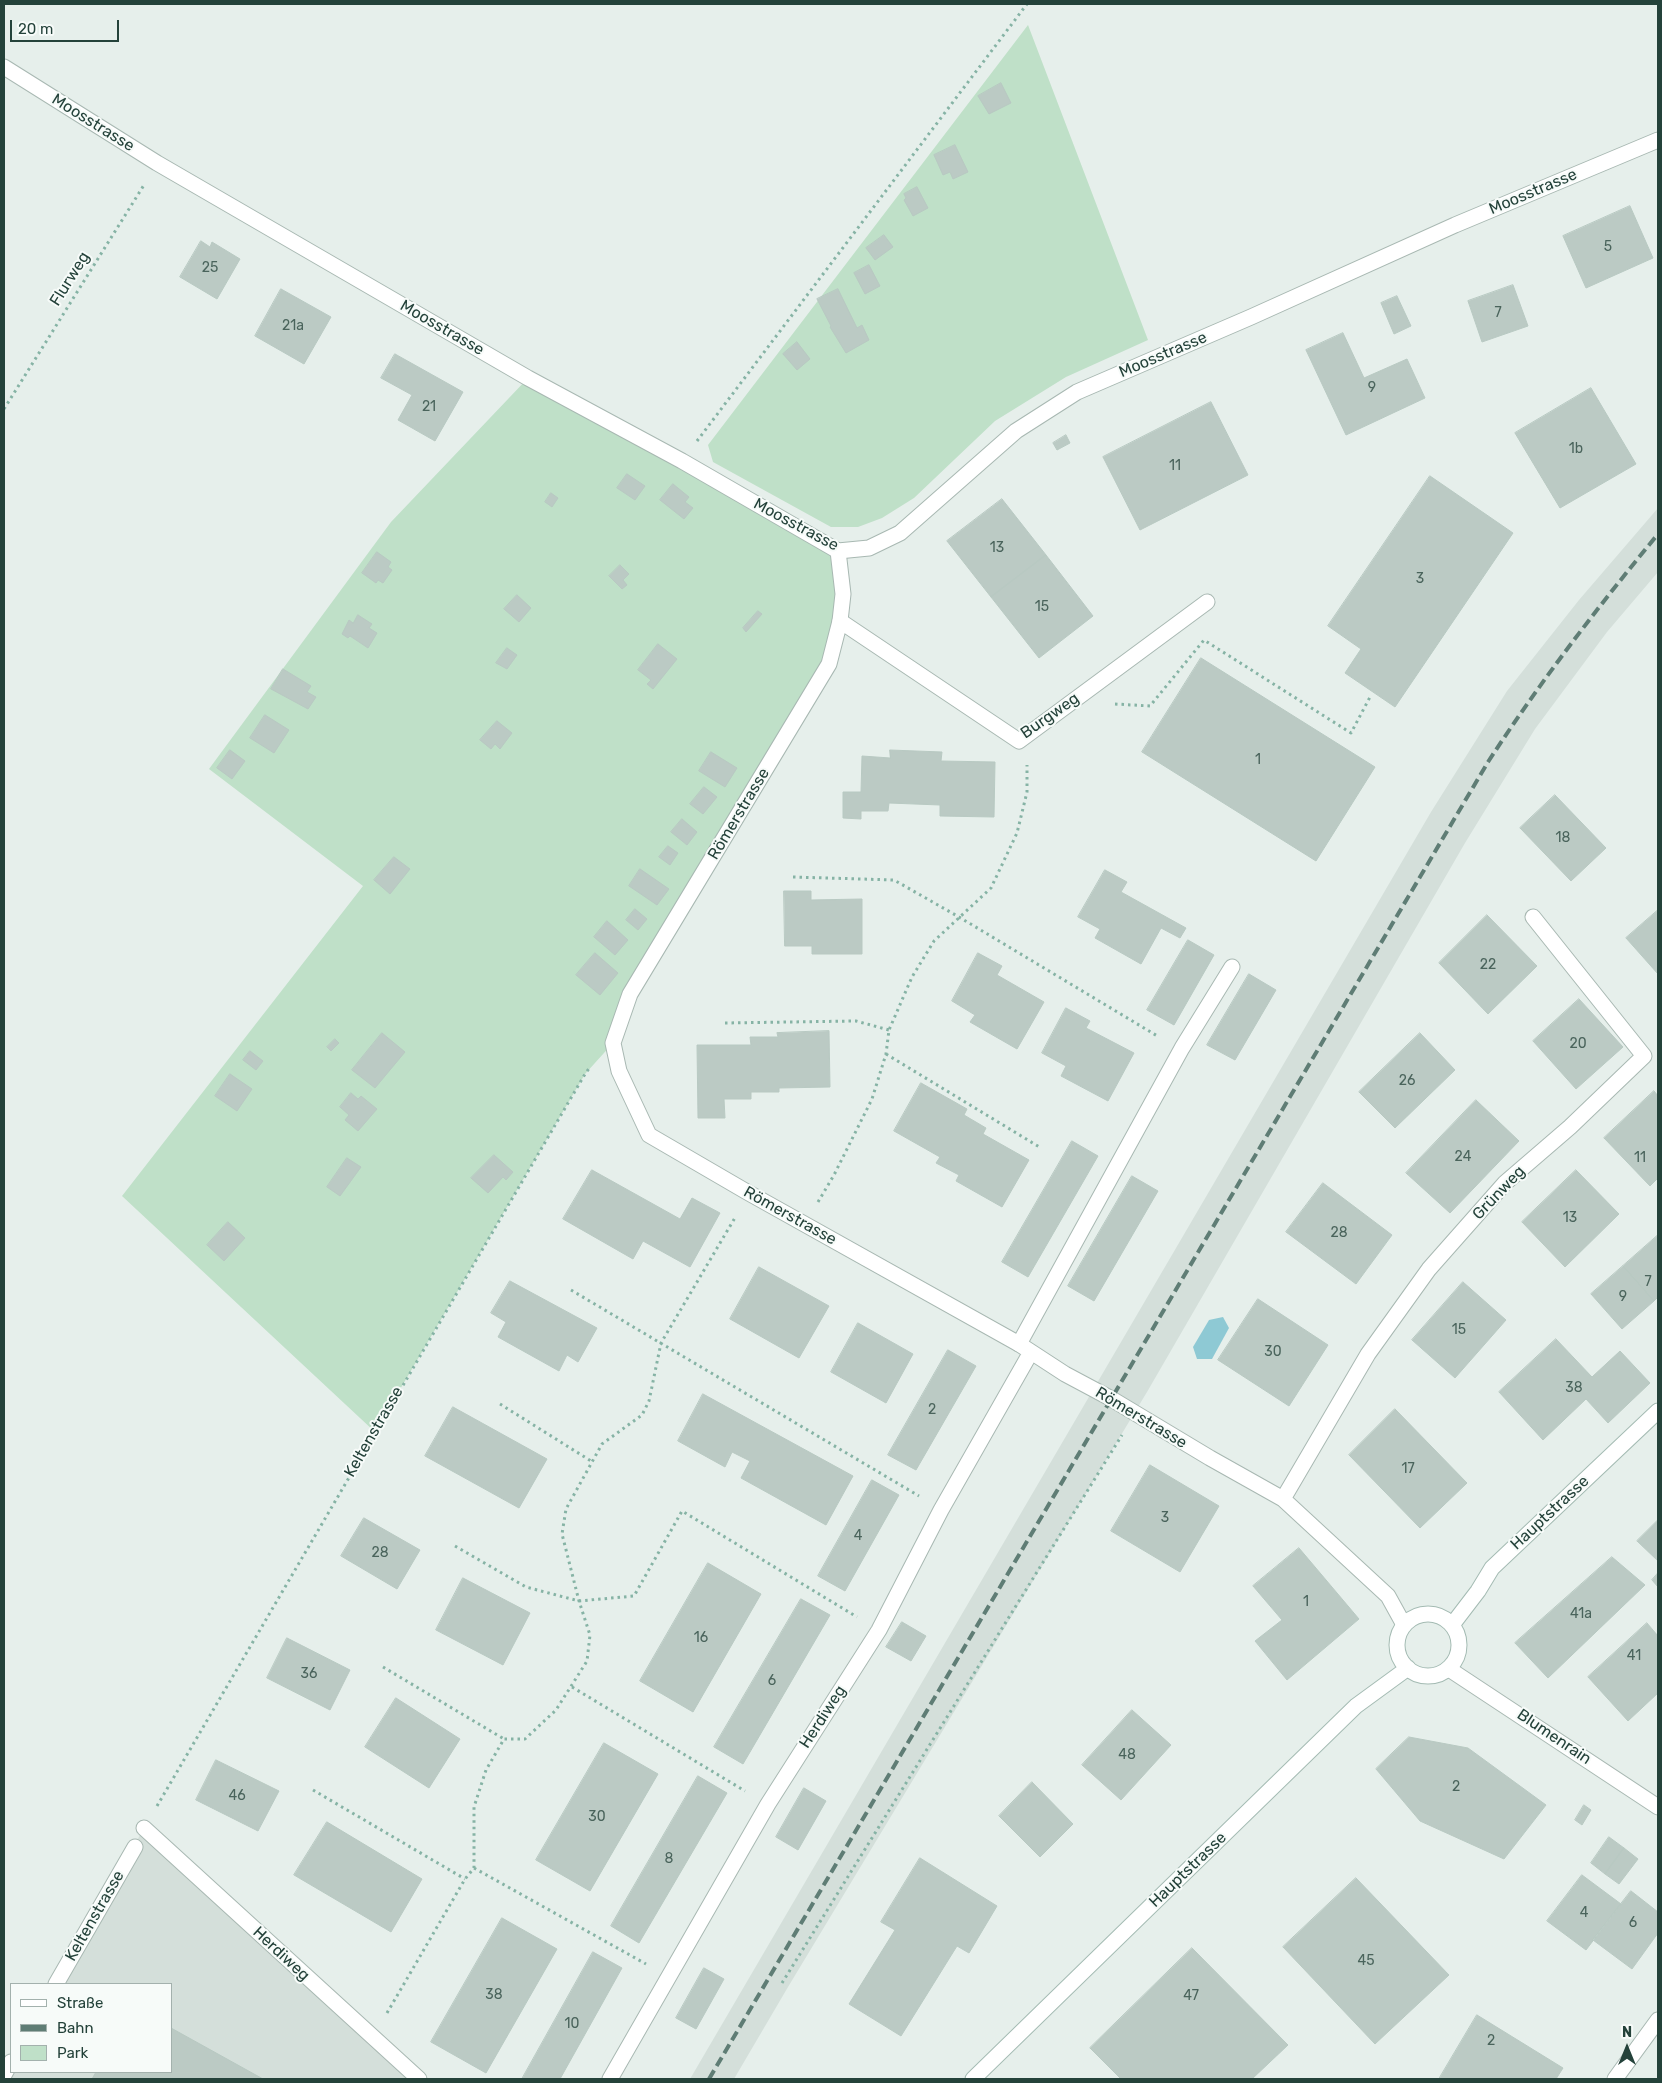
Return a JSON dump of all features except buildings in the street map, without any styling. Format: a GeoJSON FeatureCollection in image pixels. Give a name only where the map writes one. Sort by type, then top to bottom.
{"type":"FeatureCollection","features":[{"type":"Feature","properties":{"kind":"street","name":"Moosstrasse"},"geometry":{"type":"LineString","coordinates":[[4,67],[158,163],[528,378],[682,461],[838,551],[870,548],[900,533],[1016,431],[1077,392],[1251,317],[1455,225],[1658,140]]}},
{"type":"Feature","properties":{"kind":"street","name":"Römerstrasse"},"geometry":{"type":"LineString","coordinates":[[838,551],[843,594],[840,621],[829,664],[630,994],[613,1043],[619,1071],[649,1135],[1025,1348],[1065,1374],[1283,1499],[1388,1596],[1404,1624]]}},
{"type":"Feature","properties":{"kind":"street","name":"Burgweg"},"geometry":{"type":"LineString","coordinates":[[840,621],[1019,741],[1207,602]]}},
{"type":"Feature","properties":{"kind":"street","name":"Grünweg"},"geometry":{"type":"LineString","coordinates":[[1283,1499],[1368,1354],[1429,1269],[1505,1183],[1570,1127],[1644,1056],[1533,917]]}},
{"type":"Feature","properties":{"kind":"street","name":"Herdiweg"},"geometry":{"type":"LineString","coordinates":[[610,2079],[768,1804],[878,1630],[1182,1048],[1232,967]]}},
{"type":"Feature","properties":{"kind":"street","name":"Hauptstrasse"},"geometry":{"type":"LineString","coordinates":[[1452,1625],[1478,1591],[1492,1568],[1658,1411]]}},
{"type":"Feature","properties":{"kind":"street"},"geometry":{"type":"LineString","coordinates":[[1423,1614],[1434,1614],[1444,1618],[1452,1625],[1459,1643],[1455,1661],[1448,1669],[1431,1676],[1421,1675],[1408,1668],[1399,1655],[1397,1644],[1404,1624],[1423,1614]]}},
{"type":"Feature","properties":{"kind":"street","name":"Hauptstrasse"},"geometry":{"type":"LineString","coordinates":[[973,2079],[1356,1706],[1408,1668]]}},
{"type":"Feature","properties":{"kind":"street","name":"Blumenrain"},"geometry":{"type":"LineString","coordinates":[[1448,1669],[1658,1807]]}},
{"type":"Feature","properties":{"kind":"street","name":"Herdiweg"},"geometry":{"type":"LineString","coordinates":[[144,1828],[419,2079]]}},
{"type":"Feature","properties":{"kind":"street","name":"Keltenstrasse"},"geometry":{"type":"LineString","coordinates":[[57,1983],[135,1847]]}},
{"type":"Feature","properties":{"kind":"street"},"geometry":{"type":"LineString","coordinates":[[1616,2079],[1658,2020]]}},
{"type":"Feature","properties":{"kind":"street"},"geometry":{"type":"LineString","coordinates":[[4,2075],[10,2064]]}},
{"type":"Feature","properties":{"kind":"path"},"geometry":{"type":"LineString","coordinates":[[682,461],[1027,4]]}},
{"type":"Feature","properties":{"kind":"path","name":"Flurweg"},"geometry":{"type":"LineString","coordinates":[[4,409],[158,163]]}},
{"type":"Feature","properties":{"kind":"path"},"geometry":{"type":"LineString","coordinates":[[1071,702],[1150,706],[1204,640],[1351,733],[1370,697]]}},
{"type":"Feature","properties":{"kind":"path"},"geometry":{"type":"LineString","coordinates":[[804,1224],[834,1175],[872,1099],[886,1054],[889,1030],[912,977],[934,941],[991,888],[1017,833],[1027,792],[1027,734]]}},
{"type":"Feature","properties":{"kind":"path"},"geometry":{"type":"LineString","coordinates":[[793,877],[894,880],[959,916],[1182,1048]]}},
{"type":"Feature","properties":{"kind":"path"},"geometry":{"type":"LineString","coordinates":[[725,1023],[856,1021],[889,1030]]}},
{"type":"Feature","properties":{"kind":"path","name":"Keltenstrasse"},"geometry":{"type":"LineString","coordinates":[[144,1828],[585,1074],[613,1043]]}},
{"type":"Feature","properties":{"kind":"path"},"geometry":{"type":"LineString","coordinates":[[886,1054],[1041,1148]]}},
{"type":"Feature","properties":{"kind":"path"},"geometry":{"type":"LineString","coordinates":[[383,1668],[504,1739],[525,1739],[556,1710],[587,1661],[590,1635],[579,1601],[562,1534],[566,1509],[602,1444],[642,1415],[650,1401],[661,1343],[736,1216],[747,1192]]}},
{"type":"Feature","properties":{"kind":"path"},"geometry":{"type":"LineString","coordinates":[[572,1290],[941,1510]]}},
{"type":"Feature","properties":{"kind":"path"},"geometry":{"type":"LineString","coordinates":[[500,1404],[592,1461]]}},
{"type":"Feature","properties":{"kind":"path"},"geometry":{"type":"LineString","coordinates":[[782,1983],[1136,1414]]}},
{"type":"Feature","properties":{"kind":"path"},"geometry":{"type":"LineString","coordinates":[[455,1546],[526,1587],[579,1601],[634,1596],[682,1511],[878,1630]]}},
{"type":"Feature","properties":{"kind":"path"},"geometry":{"type":"LineString","coordinates":[[572,1687],[768,1804]]}},
{"type":"Feature","properties":{"kind":"path"},"geometry":{"type":"LineString","coordinates":[[372,2037],[465,1879],[474,1868],[474,1806],[486,1770],[504,1739]]}},
{"type":"Feature","properties":{"kind":"path"},"geometry":{"type":"LineString","coordinates":[[313,1790],[465,1879]]}},
{"type":"Feature","properties":{"kind":"path"},"geometry":{"type":"LineString","coordinates":[[474,1868],[669,1978]]}},
{"type":"Feature","properties":{"kind":"shaded area"},"geometry":{"type":"Polygon","coordinates":[[[1658,508],[1658,572],[1607,632],[1535,729],[1465,843],[1147,1392],[734,2079],[690,2079],[1431,812],[1507,691],[1579,600],[1658,508]]]}},
{"type":"Feature","properties":{"kind":"shaded area"},"geometry":{"type":"Polygon","coordinates":[[[144,1828],[419,2079],[4,2079],[10,2073],[172,2073],[172,1983],[57,1983],[144,1828]]]}},
{"type":"Feature","properties":{"kind":"green space"},"geometry":{"type":"Polygon","coordinates":[[[1028,25],[1148,340],[1066,377],[995,421],[914,498],[882,518],[858,527],[831,527],[713,462],[708,445],[1028,25]]]}},
{"type":"Feature","properties":{"kind":"green space"},"geometry":{"type":"Polygon","coordinates":[[[528,378],[838,551],[843,594],[829,664],[630,994],[613,1043],[585,1074],[375,1432],[122,1196],[363,886],[209,769],[391,522],[528,378]]]}},
{"type":"Feature","properties":{"kind":"water"},"geometry":{"type":"Polygon","coordinates":[[[1223,1317],[1229,1328],[1212,1359],[1197,1359],[1193,1347],[1209,1320],[1223,1317]]]}},
{"type":"Feature","properties":{"kind":"railway"},"geometry":{"type":"LineString","coordinates":[[709,2079],[1488,762],[1570,646],[1658,534]]}}]}
